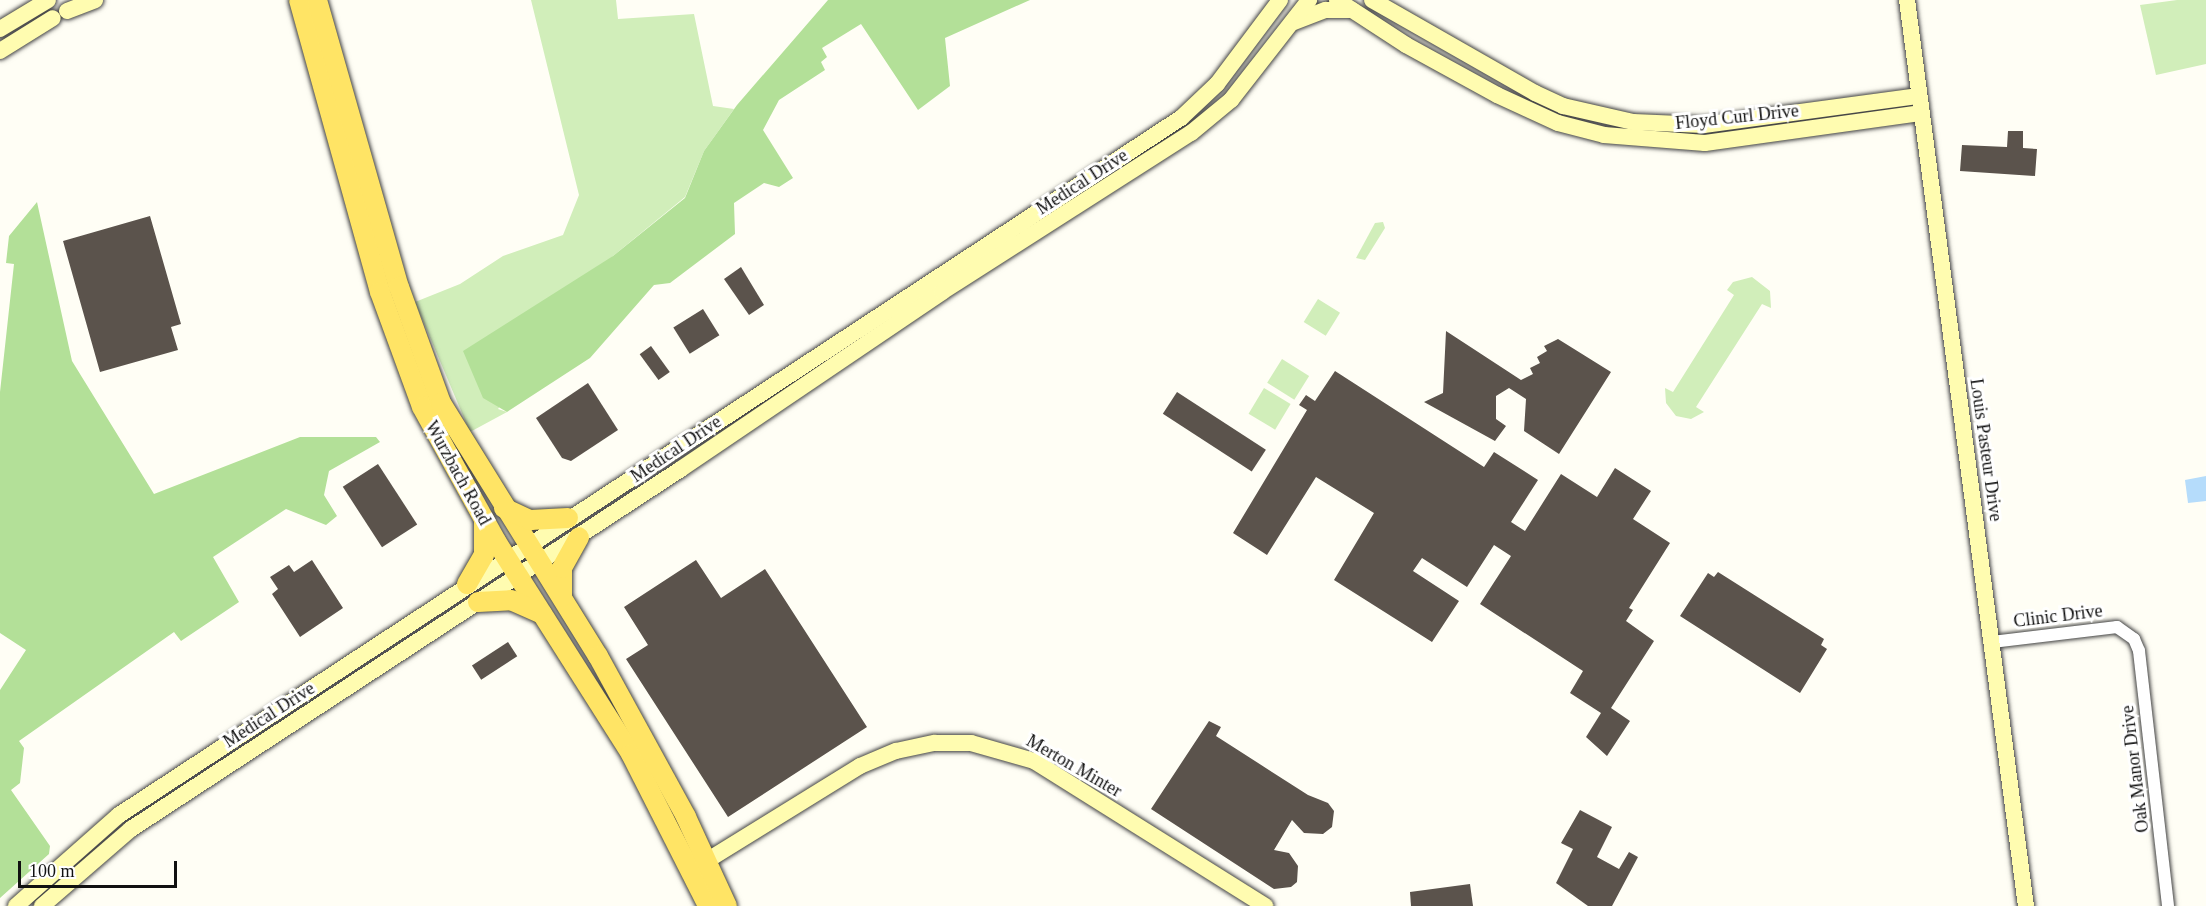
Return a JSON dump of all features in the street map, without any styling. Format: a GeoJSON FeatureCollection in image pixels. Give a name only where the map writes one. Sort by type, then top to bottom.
{"type":"FeatureCollection","features":[{"type":"Feature","properties":{"kind":"main road","name":"Wurzbach Road"},"geometry":{"type":"LineString","coordinates":[[309,3],[424,363],[441,403],[504,508],[562,597],[669,786],[699,866],[708,906]]}},
{"type":"Feature","properties":{"kind":"main road","name":"Wurzbach Road"},"geometry":{"type":"LineString","coordinates":[[309,3],[404,365],[436,435],[484,519],[547,617],[699,866],[727,906]]}},
{"type":"Feature","properties":{"kind":"main road"},"geometry":{"type":"LineString","coordinates":[[504,508],[530,520],[567,518]]}},
{"type":"Feature","properties":{"kind":"main road"},"geometry":{"type":"LineString","coordinates":[[467,584],[484,555],[484,519]]}},
{"type":"Feature","properties":{"kind":"main road"},"geometry":{"type":"LineString","coordinates":[[562,597],[562,568],[579,537]]}},
{"type":"Feature","properties":{"kind":"main road"},"geometry":{"type":"LineString","coordinates":[[478,602],[512,600],[547,617]]}},
{"type":"Feature","properties":{"kind":"street"},"geometry":{"type":"LineString","coordinates":[[16,38],[4,26],[48,0]]}},
{"type":"Feature","properties":{"kind":"street"},"geometry":{"type":"LineString","coordinates":[[0,51],[16,38],[60,14],[95,0]]}},
{"type":"Feature","properties":{"kind":"street","name":"Medical Drive"},"geometry":{"type":"LineString","coordinates":[[16,906],[119,815],[527,544],[1079,185],[1202,100],[1270,8],[1280,0]]}},
{"type":"Feature","properties":{"kind":"street","name":"Medical Drive"},"geometry":{"type":"LineString","coordinates":[[42,906],[131,829],[579,537],[942,292],[1089,201],[1191,133],[1231,100],[1294,22],[1308,0]]}},
{"type":"Feature","properties":{"kind":"street","name":"Floyd Curl Drive"},"geometry":{"type":"LineString","coordinates":[[1337,0],[1406,45],[1527,110],[1557,123],[1633,140],[1705,143],[1922,113]]}},
{"type":"Feature","properties":{"kind":"street","name":"Floyd Curl Drive"},"geometry":{"type":"LineString","coordinates":[[1372,0],[1535,93],[1563,106],[1633,122],[1704,125],[1919,96]]}},
{"type":"Feature","properties":{"kind":"street","name":"Louis Pasteur Drive"},"geometry":{"type":"LineString","coordinates":[[1907,0],[2026,906]]}},
{"type":"Feature","properties":{"kind":"street"},"geometry":{"type":"LineString","coordinates":[[1294,22],[1326,10],[1352,10]]}},
{"type":"Feature","properties":{"kind":"street"},"geometry":{"type":"LineString","coordinates":[[1079,185],[1089,201]]}},
{"type":"Feature","properties":{"kind":"street","name":"Clinic Drive"},"geometry":{"type":"LineString","coordinates":[[1992,642],[2117,627],[2127,631]]}},
{"type":"Feature","properties":{"kind":"street","name":"Oak Manor Drive"},"geometry":{"type":"LineString","coordinates":[[2127,631],[2139,651],[2168,906]]}},
{"type":"Feature","properties":{"kind":"street","name":"Merton Minter"},"geometry":{"type":"LineString","coordinates":[[699,866],[860,766],[896,751],[935,743],[971,743],[1034,761],[1265,906]]}},
{"type":"Feature","properties":{"kind":"green space"},"geometry":{"type":"Polygon","coordinates":[[[531,0],[616,0],[618,19],[694,14],[713,106],[734,109],[704,151],[685,197],[613,256],[498,409],[507,412],[470,432],[415,302],[460,284],[503,256],[563,235],[579,195],[531,0]]]}},
{"type":"Feature","properties":{"kind":"green space"},"geometry":{"type":"Polygon","coordinates":[[[828,0],[1030,0],[945,38],[950,86],[918,110],[861,24],[822,48],[827,57],[821,62],[825,70],[779,100],[763,130],[793,178],[779,187],[764,183],[734,203],[735,234],[670,283],[654,285],[590,358],[507,412],[483,398],[463,351],[613,256],[685,198],[704,151],[737,105],[828,0]]]}},
{"type":"Feature","properties":{"kind":"green space"},"geometry":{"type":"Polygon","coordinates":[[[2177,0],[2206,0],[2206,64],[2156,75],[2140,5],[2177,0]]]}},
{"type":"Feature","properties":{"kind":"green space"},"geometry":{"type":"Polygon","coordinates":[[[37,202],[72,361],[154,494],[300,437],[376,437],[380,442],[329,471],[324,495],[337,516],[326,525],[286,509],[213,557],[239,602],[181,641],[174,632],[19,741],[24,748],[20,783],[11,790],[50,846],[49,854],[0,898],[0,690],[26,650],[0,633],[0,392],[14,264],[6,263],[9,236],[37,202]]]}},
{"type":"Feature","properties":{"kind":"green space"},"geometry":{"type":"Polygon","coordinates":[[[1383,222],[1385,228],[1365,260],[1356,258],[1375,223],[1383,222]]]}},
{"type":"Feature","properties":{"kind":"green space"},"geometry":{"type":"Polygon","coordinates":[[[1752,277],[1770,291],[1771,308],[1762,304],[1696,407],[1704,412],[1691,419],[1676,416],[1666,403],[1665,388],[1673,392],[1734,295],[1727,290],[1733,282],[1752,277]]]}},
{"type":"Feature","properties":{"kind":"green space"},"geometry":{"type":"Polygon","coordinates":[[[1318,299],[1340,313],[1326,336],[1304,322],[1318,299]]]}},
{"type":"Feature","properties":{"kind":"green space"},"geometry":{"type":"Polygon","coordinates":[[[1282,359],[1309,376],[1294,400],[1267,383],[1282,359]]]}},
{"type":"Feature","properties":{"kind":"green space"},"geometry":{"type":"Polygon","coordinates":[[[1264,388],[1291,404],[1275,430],[1249,414],[1264,388]]]}},
{"type":"Feature","properties":{"kind":"water"},"geometry":{"type":"Polygon","coordinates":[[[2206,476],[2206,501],[2188,503],[2185,480],[2206,476]]]}},
{"type":"Feature","properties":{"kind":"building"},"geometry":{"type":"Polygon","coordinates":[[[2008,131],[2023,131],[2023,148],[2037,149],[2035,176],[1960,171],[1962,145],[2007,147],[2008,131]]]}},
{"type":"Feature","properties":{"kind":"building"},"geometry":{"type":"Polygon","coordinates":[[[150,216],[181,324],[171,327],[178,350],[100,372],[63,241],[150,216]]]}},
{"type":"Feature","properties":{"kind":"building"},"geometry":{"type":"Polygon","coordinates":[[[741,267],[764,305],[749,315],[724,279],[741,267]]]}},
{"type":"Feature","properties":{"kind":"building"},"geometry":{"type":"Polygon","coordinates":[[[703,309],[719,335],[690,354],[673,328],[703,309]]]}},
{"type":"Feature","properties":{"kind":"building"},"geometry":{"type":"Polygon","coordinates":[[[1446,331],[1521,380],[1533,374],[1530,368],[1540,363],[1537,357],[1547,351],[1544,346],[1558,339],[1611,372],[1559,454],[1524,431],[1526,399],[1509,388],[1496,396],[1496,419],[1506,426],[1495,441],[1424,402],[1443,393],[1446,331]]]}},
{"type":"Feature","properties":{"kind":"building"},"geometry":{"type":"Polygon","coordinates":[[[651,346],[670,372],[658,380],[640,354],[651,346]]]}},
{"type":"Feature","properties":{"kind":"building"},"geometry":{"type":"Polygon","coordinates":[[[1335,371],[1484,467],[1494,452],[1538,480],[1511,522],[1525,531],[1561,474],[1597,497],[1615,468],[1651,491],[1633,519],[1670,543],[1629,608],[1633,610],[1626,621],[1654,641],[1611,708],[1630,721],[1607,756],[1586,737],[1601,713],[1570,693],[1583,671],[1480,604],[1511,556],[1494,545],[1467,587],[1422,558],[1413,571],[1459,601],[1432,642],[1334,580],[1374,513],[1316,477],[1267,555],[1233,533],[1307,410],[1299,405],[1306,395],[1315,401],[1335,371]]]}},
{"type":"Feature","properties":{"kind":"building"},"geometry":{"type":"Polygon","coordinates":[[[588,383],[618,430],[571,461],[562,458],[536,418],[588,383]]]}},
{"type":"Feature","properties":{"kind":"building"},"geometry":{"type":"Polygon","coordinates":[[[1177,392],[1266,450],[1252,472],[1163,414],[1177,392]]]}},
{"type":"Feature","properties":{"kind":"building"},"geometry":{"type":"Polygon","coordinates":[[[378,464],[417,524],[382,547],[343,487],[378,464]]]}},
{"type":"Feature","properties":{"kind":"building"},"geometry":{"type":"Polygon","coordinates":[[[312,560],[343,608],[300,637],[272,594],[278,589],[270,577],[289,565],[294,572],[312,560]]]}},
{"type":"Feature","properties":{"kind":"building"},"geometry":{"type":"Polygon","coordinates":[[[696,560],[721,598],[765,569],[867,727],[728,817],[626,659],[648,645],[624,607],[696,560]]]}},
{"type":"Feature","properties":{"kind":"building"},"geometry":{"type":"Polygon","coordinates":[[[1718,572],[1824,639],[1821,645],[1827,649],[1800,693],[1680,616],[1708,573],[1714,577],[1718,572]]]}},
{"type":"Feature","properties":{"kind":"building"},"geometry":{"type":"Polygon","coordinates":[[[508,642],[517,656],[481,680],[472,665],[508,642]]]}},
{"type":"Feature","properties":{"kind":"building"},"geometry":{"type":"Polygon","coordinates":[[[1209,721],[1221,727],[1216,736],[1308,795],[1328,803],[1334,811],[1332,827],[1323,834],[1304,833],[1292,820],[1274,850],[1289,853],[1298,866],[1297,882],[1291,887],[1274,889],[1151,809],[1209,721]]]}},
{"type":"Feature","properties":{"kind":"building"},"geometry":{"type":"Polygon","coordinates":[[[1580,810],[1612,827],[1597,857],[1619,869],[1629,852],[1638,857],[1612,906],[1588,906],[1556,883],[1573,849],[1561,843],[1580,810]]]}},
{"type":"Feature","properties":{"kind":"building"},"geometry":{"type":"Polygon","coordinates":[[[1470,884],[1473,906],[1411,906],[1410,892],[1470,884]]]}}]}
